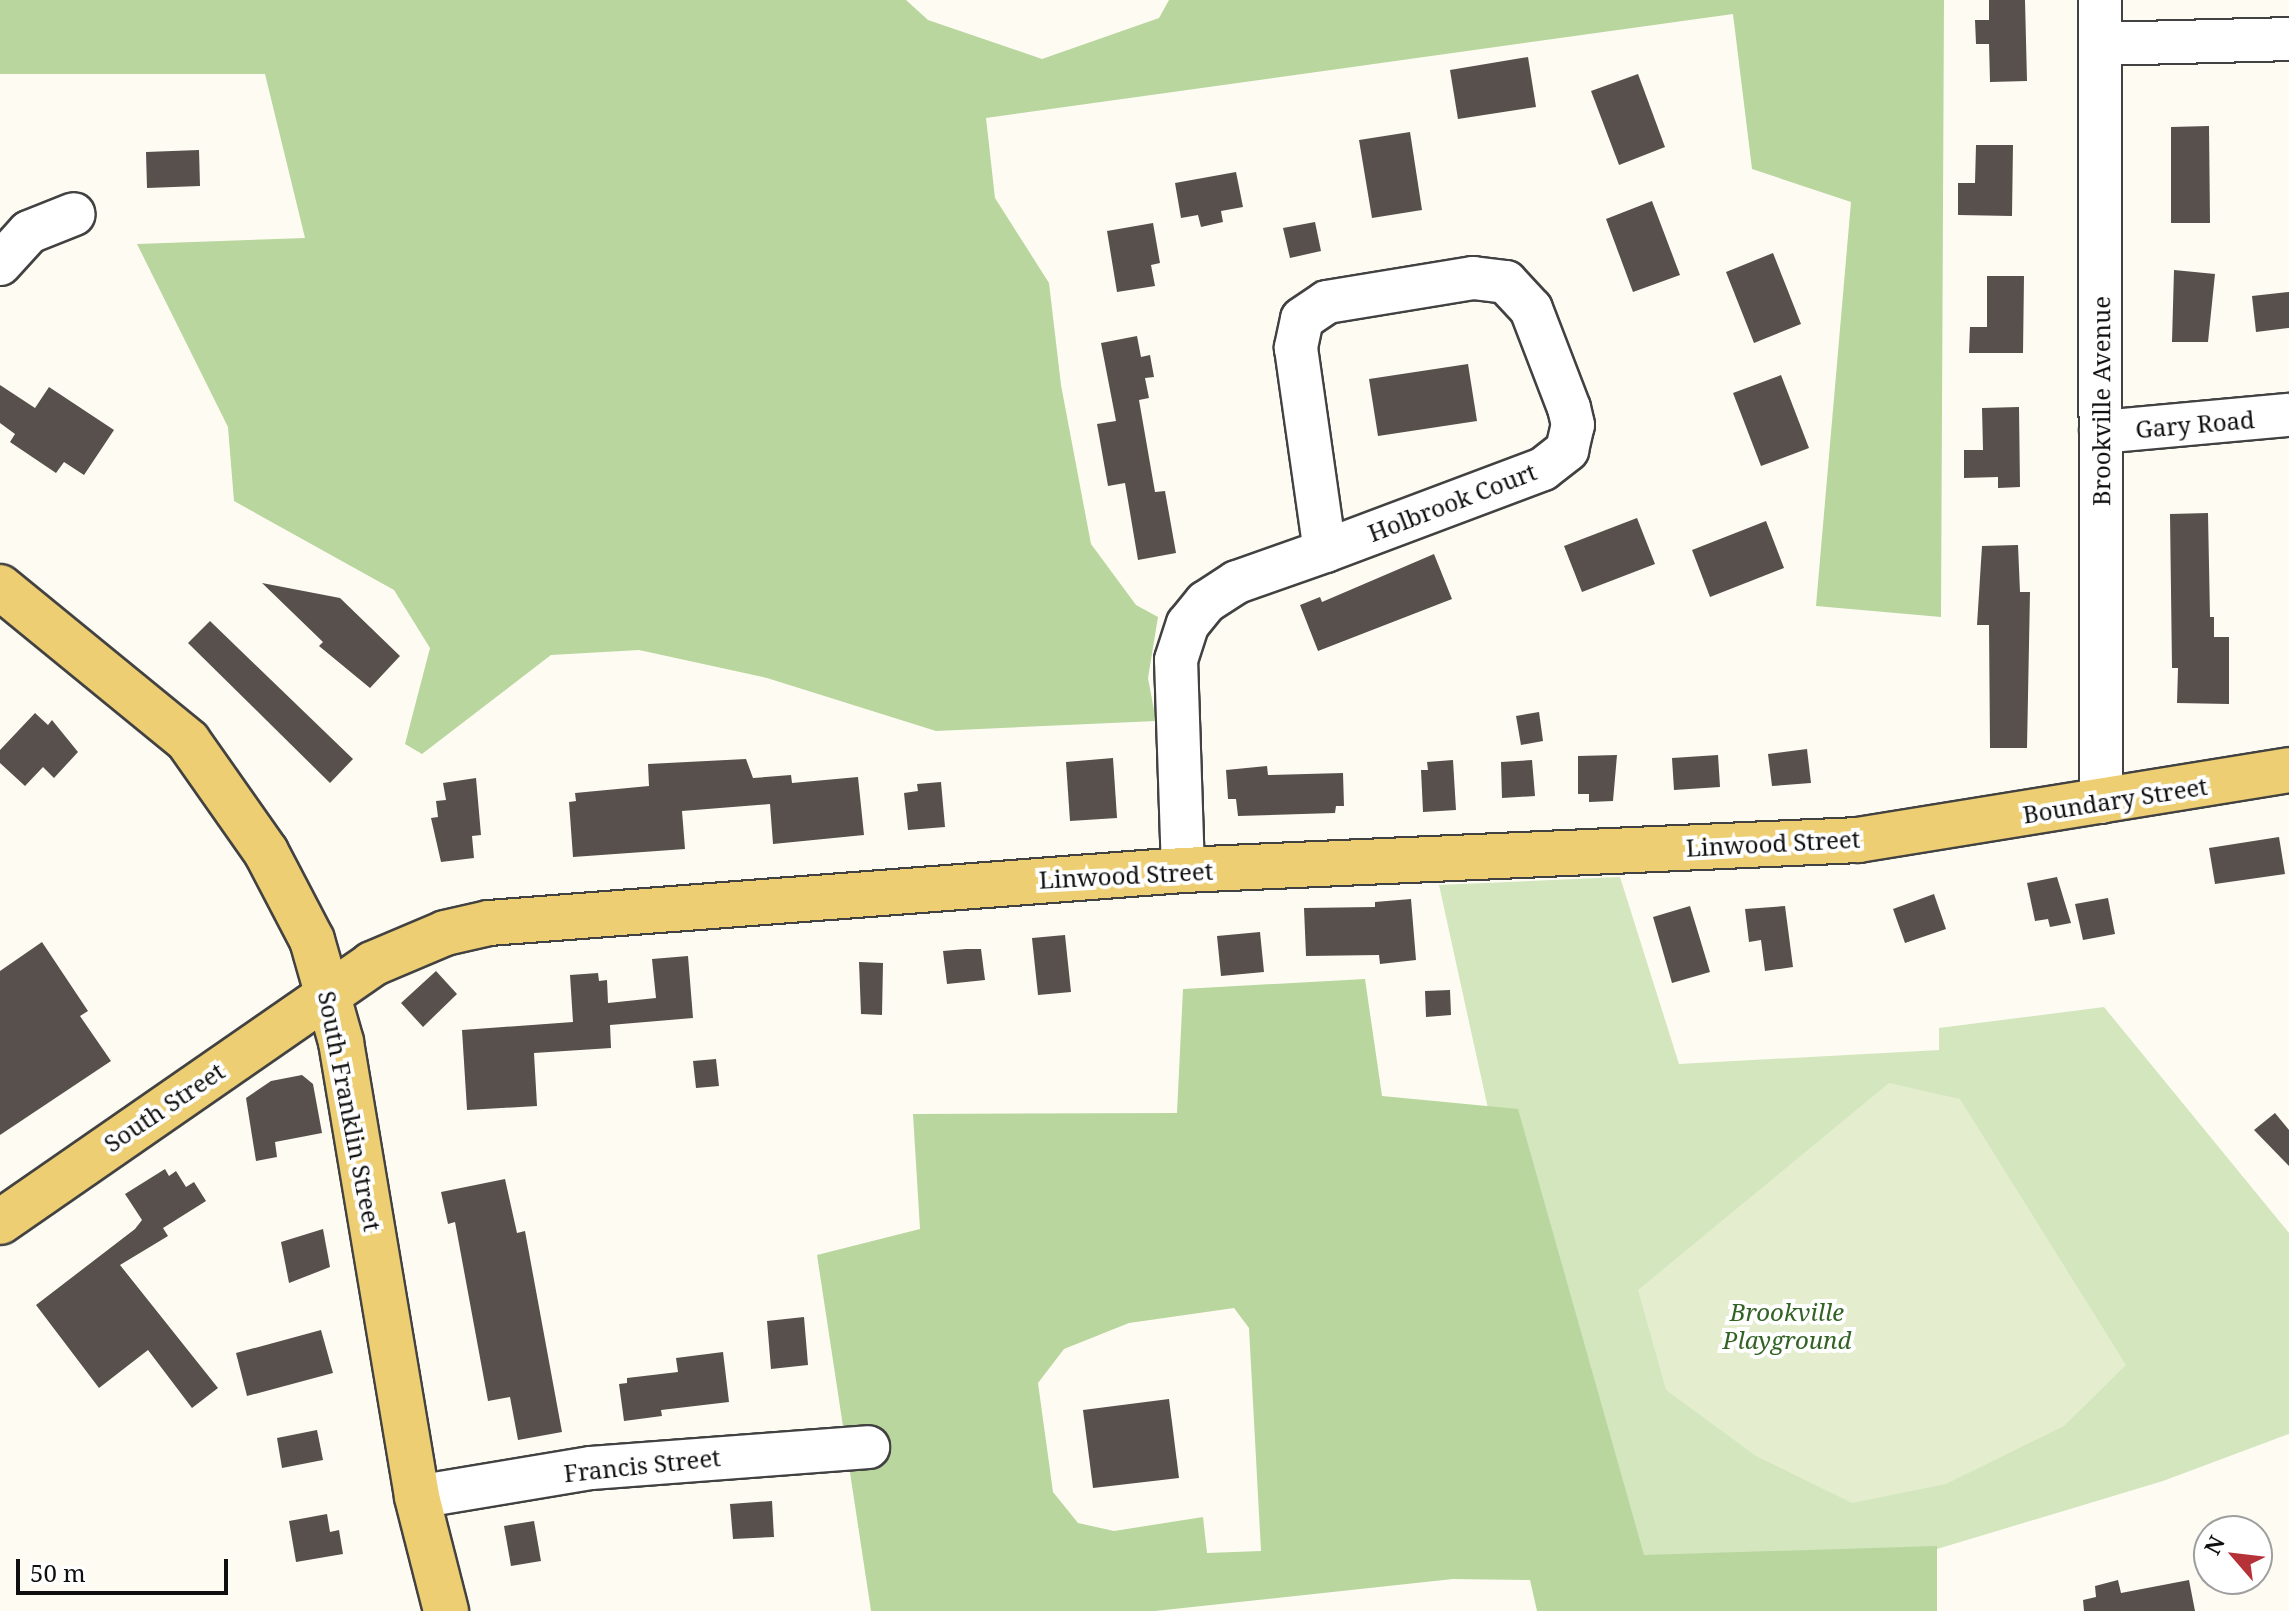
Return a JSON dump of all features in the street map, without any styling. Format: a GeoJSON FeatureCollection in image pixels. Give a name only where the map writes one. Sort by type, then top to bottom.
{"type":"FeatureCollection","features":[{"type":"Feature","properties":{"kind":"main road","name":"South Franklin Street"},"geometry":{"type":"LineString","coordinates":[[0,587],[188,741],[266,852],[312,940],[330,994],[417,1497],[446,1611]]}},
{"type":"Feature","properties":{"kind":"main road","name":"Boundary Street"},"geometry":{"type":"LineString","coordinates":[[1940,828],[2289,770]]}},
{"type":"Feature","properties":{"kind":"main road","name":"Linwood Street"},"geometry":{"type":"LineString","coordinates":[[330,994],[406,947],[489,923],[1183,870],[1858,840],[1940,828]]}},
{"type":"Feature","properties":{"kind":"main road","name":"South Street"},"geometry":{"type":"LineString","coordinates":[[0,1222],[330,994]]}},
{"type":"Feature","properties":{"kind":"street","name":"Brookville Avenue"},"geometry":{"type":"LineString","coordinates":[[2100,0],[2101,802]]}},
{"type":"Feature","properties":{"kind":"street"},"geometry":{"type":"LineString","coordinates":[[2101,44],[2289,39]]}},
{"type":"Feature","properties":{"kind":"street"},"geometry":{"type":"LineString","coordinates":[[0,264],[29,232],[74,214]]}},
{"type":"Feature","properties":{"kind":"street","name":"Holbrook Court"},"geometry":{"type":"LineString","coordinates":[[1183,870],[1173,696],[1176,660],[1188,624],[1206,602],[1237,582],[1325,551],[1543,469],[1567,450],[1573,425],[1569,408],[1531,309],[1506,282],[1473,278],[1327,302],[1302,319],[1296,348],[1325,551]]}},
{"type":"Feature","properties":{"kind":"street","name":"Gary Road"},"geometry":{"type":"LineString","coordinates":[[2101,432],[2289,415]]}},
{"type":"Feature","properties":{"kind":"street","name":"Francis Street"},"geometry":{"type":"LineString","coordinates":[[417,1497],[591,1468],[868,1447]]}},
{"type":"Feature","properties":{"kind":"green space"},"geometry":{"type":"Polygon","coordinates":[[[0,0],[906,0],[928,20],[1042,59],[1159,18],[1169,0],[1944,0],[1941,617],[1816,606],[1851,202],[1752,169],[1733,14],[986,118],[995,198],[1049,283],[1061,385],[1091,544],[1136,605],[1158,617],[1148,678],[1156,721],[936,731],[767,678],[639,650],[551,655],[422,754],[405,744],[430,648],[394,590],[234,501],[228,427],[137,244],[305,238],[265,74],[0,74],[0,0]]]}},
{"type":"Feature","properties":{"kind":"green space","name":"Brookville Playground"},"geometry":{"type":"Polygon","coordinates":[[[1620,877],[1679,1064],[1939,1050],[1939,1028],[2104,1007],[2289,1233],[2289,1434],[2163,1481],[1937,1549],[1936,1611],[1649,1611],[1494,1136],[1439,885],[1620,877]]]}},
{"type":"Feature","properties":{"kind":"green space"},"geometry":{"type":"Polygon","coordinates":[[[1365,979],[1382,1096],[1518,1109],[1644,1555],[1937,1546],[1937,1611],[1537,1611],[1530,1580],[1453,1579],[1155,1611],[871,1611],[817,1255],[920,1229],[913,1114],[1177,1113],[1183,989],[1365,979]],[[1234,1308],[1129,1323],[1064,1349],[1038,1383],[1053,1492],[1078,1523],[1114,1531],[1203,1517],[1207,1553],[1261,1551],[1249,1328],[1234,1308]]]}},
{"type":"Feature","properties":{"kind":"green space"},"geometry":{"type":"Polygon","coordinates":[[[1889,1083],[1960,1099],[2126,1365],[2064,1426],[1946,1484],[1852,1503],[1756,1456],[1666,1390],[1638,1290],[1889,1083]]]}},
{"type":"Feature","properties":{"kind":"building"},"geometry":{"type":"Polygon","coordinates":[[[1989,0],[2025,0],[2027,81],[1990,82],[1989,44],[1976,44],[1975,20],[1989,20],[1989,0]]]}},
{"type":"Feature","properties":{"kind":"building"},"geometry":{"type":"Polygon","coordinates":[[[1528,57],[1536,107],[1458,119],[1450,70],[1528,57]]]}},
{"type":"Feature","properties":{"kind":"building"},"geometry":{"type":"Polygon","coordinates":[[[1638,74],[1665,147],[1619,165],[1591,91],[1638,74]]]}},
{"type":"Feature","properties":{"kind":"building"},"geometry":{"type":"Polygon","coordinates":[[[2209,126],[2210,223],[2171,223],[2171,127],[2209,126]]]}},
{"type":"Feature","properties":{"kind":"building"},"geometry":{"type":"Polygon","coordinates":[[[1410,132],[1422,210],[1372,218],[1359,140],[1410,132]]]}},
{"type":"Feature","properties":{"kind":"building"},"geometry":{"type":"Polygon","coordinates":[[[1976,145],[2013,145],[2012,216],[1958,215],[1958,183],[1975,183],[1976,145]]]}},
{"type":"Feature","properties":{"kind":"building"},"geometry":{"type":"Polygon","coordinates":[[[199,150],[200,186],[147,188],[146,152],[199,150]]]}},
{"type":"Feature","properties":{"kind":"building"},"geometry":{"type":"Polygon","coordinates":[[[1236,172],[1243,207],[1221,211],[1223,222],[1201,227],[1198,215],[1181,218],[1175,183],[1236,172]]]}},
{"type":"Feature","properties":{"kind":"building"},"geometry":{"type":"Polygon","coordinates":[[[1652,201],[1680,275],[1633,292],[1606,219],[1652,201]]]}},
{"type":"Feature","properties":{"kind":"building"},"geometry":{"type":"Polygon","coordinates":[[[1315,222],[1321,251],[1290,258],[1283,228],[1315,222]]]}},
{"type":"Feature","properties":{"kind":"building"},"geometry":{"type":"Polygon","coordinates":[[[1153,223],[1160,263],[1151,265],[1155,286],[1117,292],[1107,231],[1153,223]]]}},
{"type":"Feature","properties":{"kind":"building"},"geometry":{"type":"Polygon","coordinates":[[[1773,253],[1801,324],[1754,343],[1726,272],[1773,253]]]}},
{"type":"Feature","properties":{"kind":"building"},"geometry":{"type":"Polygon","coordinates":[[[2174,270],[2215,274],[2208,342],[2172,342],[2174,270]]]}},
{"type":"Feature","properties":{"kind":"building"},"geometry":{"type":"Polygon","coordinates":[[[1987,276],[2024,276],[2023,353],[1969,353],[1970,327],[1987,327],[1987,276]]]}},
{"type":"Feature","properties":{"kind":"building"},"geometry":{"type":"Polygon","coordinates":[[[2289,292],[2289,328],[2256,332],[2252,296],[2289,292]]]}},
{"type":"Feature","properties":{"kind":"building"},"geometry":{"type":"Polygon","coordinates":[[[1137,336],[1141,357],[1150,355],[1154,377],[1145,378],[1149,398],[1139,400],[1155,492],[1165,491],[1176,553],[1138,560],[1125,483],[1108,486],[1097,424],[1116,421],[1101,343],[1137,336]]]}},
{"type":"Feature","properties":{"kind":"building"},"geometry":{"type":"Polygon","coordinates":[[[1468,364],[1477,421],[1378,436],[1369,379],[1468,364]]]}},
{"type":"Feature","properties":{"kind":"building"},"geometry":{"type":"Polygon","coordinates":[[[1781,375],[1809,448],[1761,466],[1733,393],[1781,375]]]}},
{"type":"Feature","properties":{"kind":"building"},"geometry":{"type":"Polygon","coordinates":[[[0,385],[35,408],[49,387],[114,430],[84,475],[64,462],[56,473],[10,442],[15,434],[0,423],[0,385]]]}},
{"type":"Feature","properties":{"kind":"building"},"geometry":{"type":"Polygon","coordinates":[[[2019,407],[2020,487],[1998,488],[1998,477],[1964,478],[1964,450],[1983,450],[1982,408],[2019,407]]]}},
{"type":"Feature","properties":{"kind":"building"},"geometry":{"type":"Polygon","coordinates":[[[2208,513],[2210,617],[2214,617],[2214,637],[2229,637],[2229,704],[2177,703],[2178,668],[2172,668],[2170,514],[2208,513]]]}},
{"type":"Feature","properties":{"kind":"building"},"geometry":{"type":"Polygon","coordinates":[[[1637,518],[1655,564],[1582,592],[1564,546],[1637,518]]]}},
{"type":"Feature","properties":{"kind":"building"},"geometry":{"type":"Polygon","coordinates":[[[1766,521],[1784,568],[1710,597],[1692,550],[1766,521]]]}},
{"type":"Feature","properties":{"kind":"building"},"geometry":{"type":"Polygon","coordinates":[[[2018,545],[2020,592],[2030,592],[2027,748],[1990,748],[1989,625],[1977,625],[1982,546],[2018,545]]]}},
{"type":"Feature","properties":{"kind":"building"},"geometry":{"type":"Polygon","coordinates":[[[1434,554],[1452,599],[1318,651],[1300,605],[1320,597],[1322,602],[1434,554]]]}},
{"type":"Feature","properties":{"kind":"building"},"geometry":{"type":"Polygon","coordinates":[[[262,583],[340,598],[400,656],[370,688],[319,646],[323,642],[262,583]]]}},
{"type":"Feature","properties":{"kind":"building"},"geometry":{"type":"Polygon","coordinates":[[[210,621],[353,759],[330,783],[188,643],[210,621]]]}},
{"type":"Feature","properties":{"kind":"building"},"geometry":{"type":"Polygon","coordinates":[[[1539,712],[1543,741],[1521,745],[1516,716],[1539,712]]]}},
{"type":"Feature","properties":{"kind":"building"},"geometry":{"type":"Polygon","coordinates":[[[35,713],[48,725],[52,720],[78,752],[54,778],[43,767],[25,786],[0,763],[0,750],[35,713]]]}},
{"type":"Feature","properties":{"kind":"building"},"geometry":{"type":"Polygon","coordinates":[[[1807,749],[1811,783],[1772,786],[1768,754],[1807,749]]]}},
{"type":"Feature","properties":{"kind":"building"},"geometry":{"type":"Polygon","coordinates":[[[1617,755],[1613,801],[1589,802],[1589,794],[1578,794],[1578,756],[1617,755]]]}},
{"type":"Feature","properties":{"kind":"building"},"geometry":{"type":"Polygon","coordinates":[[[1718,755],[1720,787],[1674,790],[1672,758],[1718,755]]]}},
{"type":"Feature","properties":{"kind":"building"},"geometry":{"type":"Polygon","coordinates":[[[1113,758],[1117,818],[1070,821],[1066,762],[1113,758]]]}},
{"type":"Feature","properties":{"kind":"building"},"geometry":{"type":"Polygon","coordinates":[[[746,759],[753,778],[791,775],[792,783],[858,777],[864,835],[773,844],[770,804],[682,811],[685,849],[573,857],[569,802],[576,801],[575,793],[649,786],[648,764],[746,759]]]}},
{"type":"Feature","properties":{"kind":"building"},"geometry":{"type":"Polygon","coordinates":[[[1453,760],[1456,810],[1423,812],[1421,770],[1428,770],[1427,762],[1453,760]]]}},
{"type":"Feature","properties":{"kind":"building"},"geometry":{"type":"Polygon","coordinates":[[[1532,760],[1535,796],[1502,798],[1501,762],[1532,760]]]}},
{"type":"Feature","properties":{"kind":"building"},"geometry":{"type":"Polygon","coordinates":[[[1267,766],[1268,775],[1343,773],[1344,806],[1336,806],[1335,813],[1238,816],[1236,799],[1228,799],[1226,770],[1267,766]]]}},
{"type":"Feature","properties":{"kind":"building"},"geometry":{"type":"Polygon","coordinates":[[[476,778],[481,835],[472,836],[474,858],[441,862],[431,818],[438,817],[436,801],[446,800],[443,783],[476,778]]]}},
{"type":"Feature","properties":{"kind":"building"},"geometry":{"type":"Polygon","coordinates":[[[941,782],[945,827],[908,830],[904,793],[918,791],[917,784],[941,782]]]}},
{"type":"Feature","properties":{"kind":"building"},"geometry":{"type":"Polygon","coordinates":[[[2279,837],[2285,874],[2215,884],[2209,848],[2279,837]]]}},
{"type":"Feature","properties":{"kind":"building"},"geometry":{"type":"Polygon","coordinates":[[[2057,877],[2071,923],[2050,927],[2048,919],[2035,921],[2027,883],[2057,877]]]}},
{"type":"Feature","properties":{"kind":"building"},"geometry":{"type":"Polygon","coordinates":[[[1934,894],[1946,929],[1905,943],[1893,909],[1934,894]]]}},
{"type":"Feature","properties":{"kind":"building"},"geometry":{"type":"Polygon","coordinates":[[[2108,898],[2115,934],[2083,940],[2075,904],[2108,898]]]}},
{"type":"Feature","properties":{"kind":"building"},"geometry":{"type":"Polygon","coordinates":[[[1411,899],[1416,960],[1380,964],[1379,955],[1306,956],[1304,908],[1375,907],[1375,902],[1411,899]]]}},
{"type":"Feature","properties":{"kind":"building"},"geometry":{"type":"Polygon","coordinates":[[[1690,906],[1710,972],[1672,983],[1653,917],[1690,906]]]}},
{"type":"Feature","properties":{"kind":"building"},"geometry":{"type":"Polygon","coordinates":[[[1785,906],[1793,967],[1765,971],[1761,940],[1749,942],[1745,909],[1785,906]]]}},
{"type":"Feature","properties":{"kind":"building"},"geometry":{"type":"Polygon","coordinates":[[[1260,932],[1264,972],[1221,976],[1217,936],[1260,932]]]}},
{"type":"Feature","properties":{"kind":"building"},"geometry":{"type":"Polygon","coordinates":[[[1065,935],[1071,992],[1038,995],[1032,938],[1065,935]]]}},
{"type":"Feature","properties":{"kind":"building"},"geometry":{"type":"Polygon","coordinates":[[[42,942],[88,1011],[80,1016],[111,1061],[0,1135],[0,971],[42,942]]]}},
{"type":"Feature","properties":{"kind":"building"},"geometry":{"type":"Polygon","coordinates":[[[981,949],[985,980],[947,984],[943,951],[981,949]]]}},
{"type":"Feature","properties":{"kind":"building"},"geometry":{"type":"Polygon","coordinates":[[[688,956],[693,1018],[610,1025],[611,1048],[534,1053],[537,1106],[467,1110],[462,1030],[573,1022],[570,975],[598,973],[599,981],[607,980],[608,1003],[656,998],[652,959],[688,956]]]}},
{"type":"Feature","properties":{"kind":"building"},"geometry":{"type":"Polygon","coordinates":[[[859,962],[883,963],[882,1015],[861,1014],[859,962]]]}},
{"type":"Feature","properties":{"kind":"building"},"geometry":{"type":"Polygon","coordinates":[[[436,971],[457,994],[423,1027],[401,1003],[436,971]]]}},
{"type":"Feature","properties":{"kind":"building"},"geometry":{"type":"Polygon","coordinates":[[[1450,990],[1451,1015],[1426,1017],[1425,991],[1450,990]]]}},
{"type":"Feature","properties":{"kind":"building"},"geometry":{"type":"Polygon","coordinates":[[[716,1059],[719,1086],[696,1088],[693,1061],[716,1059]]]}},
{"type":"Feature","properties":{"kind":"building"},"geometry":{"type":"Polygon","coordinates":[[[302,1075],[313,1084],[322,1133],[275,1142],[277,1157],[256,1161],[246,1098],[271,1081],[302,1075]]]}},
{"type":"Feature","properties":{"kind":"building"},"geometry":{"type":"Polygon","coordinates":[[[2275,1113],[2289,1130],[2289,1166],[2254,1130],[2275,1113]]]}},
{"type":"Feature","properties":{"kind":"building"},"geometry":{"type":"Polygon","coordinates":[[[165,1169],[169,1176],[176,1171],[186,1187],[194,1182],[206,1201],[163,1228],[168,1236],[120,1265],[218,1388],[192,1408],[148,1350],[99,1388],[36,1305],[135,1229],[142,1220],[125,1194],[165,1169]]]}},
{"type":"Feature","properties":{"kind":"building"},"geometry":{"type":"Polygon","coordinates":[[[505,1179],[517,1233],[525,1231],[562,1432],[518,1440],[510,1397],[488,1401],[455,1222],[448,1224],[441,1192],[505,1179]]]}},
{"type":"Feature","properties":{"kind":"building"},"geometry":{"type":"Polygon","coordinates":[[[323,1229],[330,1267],[289,1283],[281,1242],[323,1229]]]}},
{"type":"Feature","properties":{"kind":"building"},"geometry":{"type":"Polygon","coordinates":[[[804,1317],[808,1365],[771,1369],[767,1321],[804,1317]]]}},
{"type":"Feature","properties":{"kind":"building"},"geometry":{"type":"Polygon","coordinates":[[[321,1330],[333,1373],[247,1396],[236,1353],[321,1330]]]}},
{"type":"Feature","properties":{"kind":"building"},"geometry":{"type":"Polygon","coordinates":[[[723,1352],[729,1402],[661,1410],[662,1416],[624,1421],[619,1384],[627,1383],[627,1378],[678,1372],[676,1358],[723,1352]]]}},
{"type":"Feature","properties":{"kind":"building"},"geometry":{"type":"Polygon","coordinates":[[[1169,1399],[1179,1478],[1093,1488],[1083,1410],[1169,1399]]]}},
{"type":"Feature","properties":{"kind":"building"},"geometry":{"type":"Polygon","coordinates":[[[317,1430],[323,1460],[282,1468],[277,1438],[317,1430]]]}},
{"type":"Feature","properties":{"kind":"building"},"geometry":{"type":"Polygon","coordinates":[[[772,1501],[774,1537],[733,1539],[730,1504],[772,1501]]]}},
{"type":"Feature","properties":{"kind":"building"},"geometry":{"type":"Polygon","coordinates":[[[327,1514],[330,1532],[339,1530],[343,1554],[296,1562],[289,1521],[327,1514]]]}},
{"type":"Feature","properties":{"kind":"building"},"geometry":{"type":"Polygon","coordinates":[[[534,1521],[541,1561],[511,1566],[504,1526],[534,1521]]]}},
{"type":"Feature","properties":{"kind":"building"},"geometry":{"type":"Polygon","coordinates":[[[2118,1580],[2121,1593],[2189,1580],[2195,1611],[2084,1611],[2083,1600],[2096,1597],[2095,1586],[2118,1580]]]}}]}
